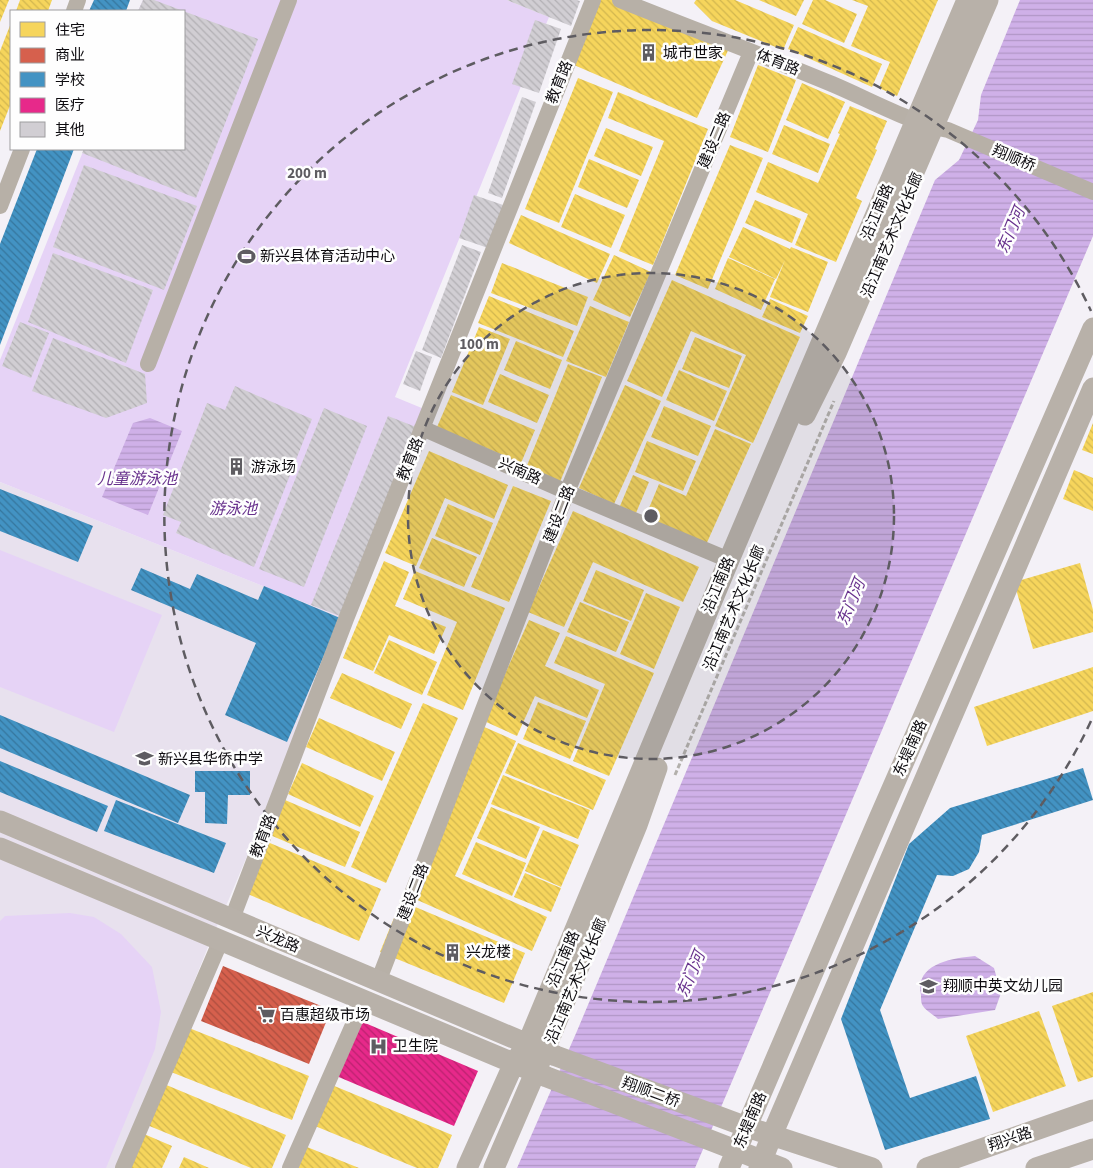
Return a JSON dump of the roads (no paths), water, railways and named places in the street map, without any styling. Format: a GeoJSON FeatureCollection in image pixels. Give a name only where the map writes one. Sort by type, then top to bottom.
{"type":"FeatureCollection","features":[{"type":"Feature","properties":{"kind":"main road","name":"沿江南路"},"geometry":{"type":"LineString","coordinates":[[467,1168],[514,1063],[543,1051],[637,826],[658,765],[802,421],[836,353],[925,124],[967,0]]}},
{"type":"Feature","properties":{"kind":"main road","name":"沿江南路"},"geometry":{"type":"LineString","coordinates":[[494,1168],[541,1075],[543,1051],[729,560],[925,124],[988,0]]}},
{"type":"Feature","properties":{"kind":"main road","name":"东堤南路"},"geometry":{"type":"LineString","coordinates":[[733,1160],[881,812],[1093,328]]}},
{"type":"Feature","properties":{"kind":"main road","name":"东堤南路"},"geometry":{"type":"LineString","coordinates":[[768,1166],[772,1135],[1093,388]]}},
{"type":"Feature","properties":{"kind":"main road","name":"兴龙路"},"geometry":{"type":"LineString","coordinates":[[0,821],[543,1051]]}},
{"type":"Feature","properties":{"kind":"main road","name":"兴龙路"},"geometry":{"type":"LineString","coordinates":[[0,848],[541,1075]]}},
{"type":"Feature","properties":{"kind":"main road","name":"翔顺二桥"},"geometry":{"type":"LineString","coordinates":[[543,1051],[747,1127]]}},
{"type":"Feature","properties":{"kind":"main road","name":"翔顺二桥"},"geometry":{"type":"LineString","coordinates":[[541,1075],[733,1160]]}},
{"type":"Feature","properties":{"kind":"main road","name":"翔兴路"},"geometry":{"type":"LineString","coordinates":[[927,1168],[1093,1110]]}},
{"type":"Feature","properties":{"kind":"main road"},"geometry":{"type":"LineString","coordinates":[[747,1127],[872,1168]]}},
{"type":"Feature","properties":{"kind":"main road"},"geometry":{"type":"LineString","coordinates":[[1036,1168],[1093,1149]]}},
{"type":"Feature","properties":{"kind":"main road"},"geometry":{"type":"LineString","coordinates":[[733,1160],[768,1166]]}},
{"type":"Feature","properties":{"kind":"street"},"geometry":{"type":"LineString","coordinates":[[148,364],[289,0]]}},
{"type":"Feature","properties":{"kind":"street","name":"教育路"},"geometry":{"type":"LineString","coordinates":[[232,919],[342,628],[593,0]]}},
{"type":"Feature","properties":{"kind":"street","name":"体育路"},"geometry":{"type":"LineString","coordinates":[[620,0],[832,84],[925,124]]}},
{"type":"Feature","properties":{"kind":"street","name":"建设二路"},"geometry":{"type":"LineString","coordinates":[[378,982],[567,492],[751,52]]}},
{"type":"Feature","properties":{"kind":"street","name":"翔顺桥"},"geometry":{"type":"LineString","coordinates":[[925,124],[948,130],[1093,192]]}},
{"type":"Feature","properties":{"kind":"street"},"geometry":{"type":"LineString","coordinates":[[0,206],[22,150]]}},
{"type":"Feature","properties":{"kind":"street","name":"兴南路"},"geometry":{"type":"LineString","coordinates":[[422,428],[567,492],[729,560]]}},
{"type":"Feature","properties":{"kind":"street"},"geometry":{"type":"LineString","coordinates":[[123,1168],[221,940]]}},
{"type":"Feature","properties":{"kind":"street"},"geometry":{"type":"LineString","coordinates":[[290,1168],[364,1000]]}},
{"type":"Feature","properties":{"kind":"water","name":"东门河"},"geometry":{"type":"Polygon","coordinates":[[[1020,0],[1093,0],[1093,236],[695,1168],[517,1168],[577,1031],[935,180],[959,160],[978,120],[981,95],[1020,0]]]}},
{"type":"Feature","properties":{"kind":"water","name":"儿童游泳池"},"geometry":{"type":"Polygon","coordinates":[[[150,418],[182,431],[148,515],[102,497],[133,423],[150,418]]]}},
{"type":"Feature","properties":{"kind":"water"},"geometry":{"type":"Polygon","coordinates":[[[975,956],[994,968],[1001,993],[995,1010],[938,1019],[926,1010],[922,1004],[920,985],[923,976],[929,970],[946,961],[975,956]]]}},
{"type":"Feature","properties":{"kind":"place","name":"城市世家"},"geometry":{"type":"Point","coordinates":[649,53]}},
{"type":"Feature","properties":{"kind":"place","name":"新兴县体育活动中心"},"geometry":{"type":"Point","coordinates":[246,256]}},
{"type":"Feature","properties":{"kind":"place","name":"游泳场"},"geometry":{"type":"Point","coordinates":[237,467]}},
{"type":"Feature","properties":{"kind":"place","name":"新兴县华侨中学"},"geometry":{"type":"Point","coordinates":[144,759]}},
{"type":"Feature","properties":{"kind":"place","name":"兴龙楼"},"geometry":{"type":"Point","coordinates":[452,952]}},
{"type":"Feature","properties":{"kind":"place","name":"翔顺中英文幼儿园"},"geometry":{"type":"Point","coordinates":[929,986]}},
{"type":"Feature","properties":{"kind":"place","name":"百惠超级市场"},"geometry":{"type":"Point","coordinates":[266,1015]}},
{"type":"Feature","properties":{"kind":"place","name":"卫生院"},"geometry":{"type":"Point","coordinates":[379,1046]}},
{"type":"Feature","properties":{"kind":"water label","name":"游泳池"},"geometry":{"type":"Point","coordinates":[233,508]}}]}
